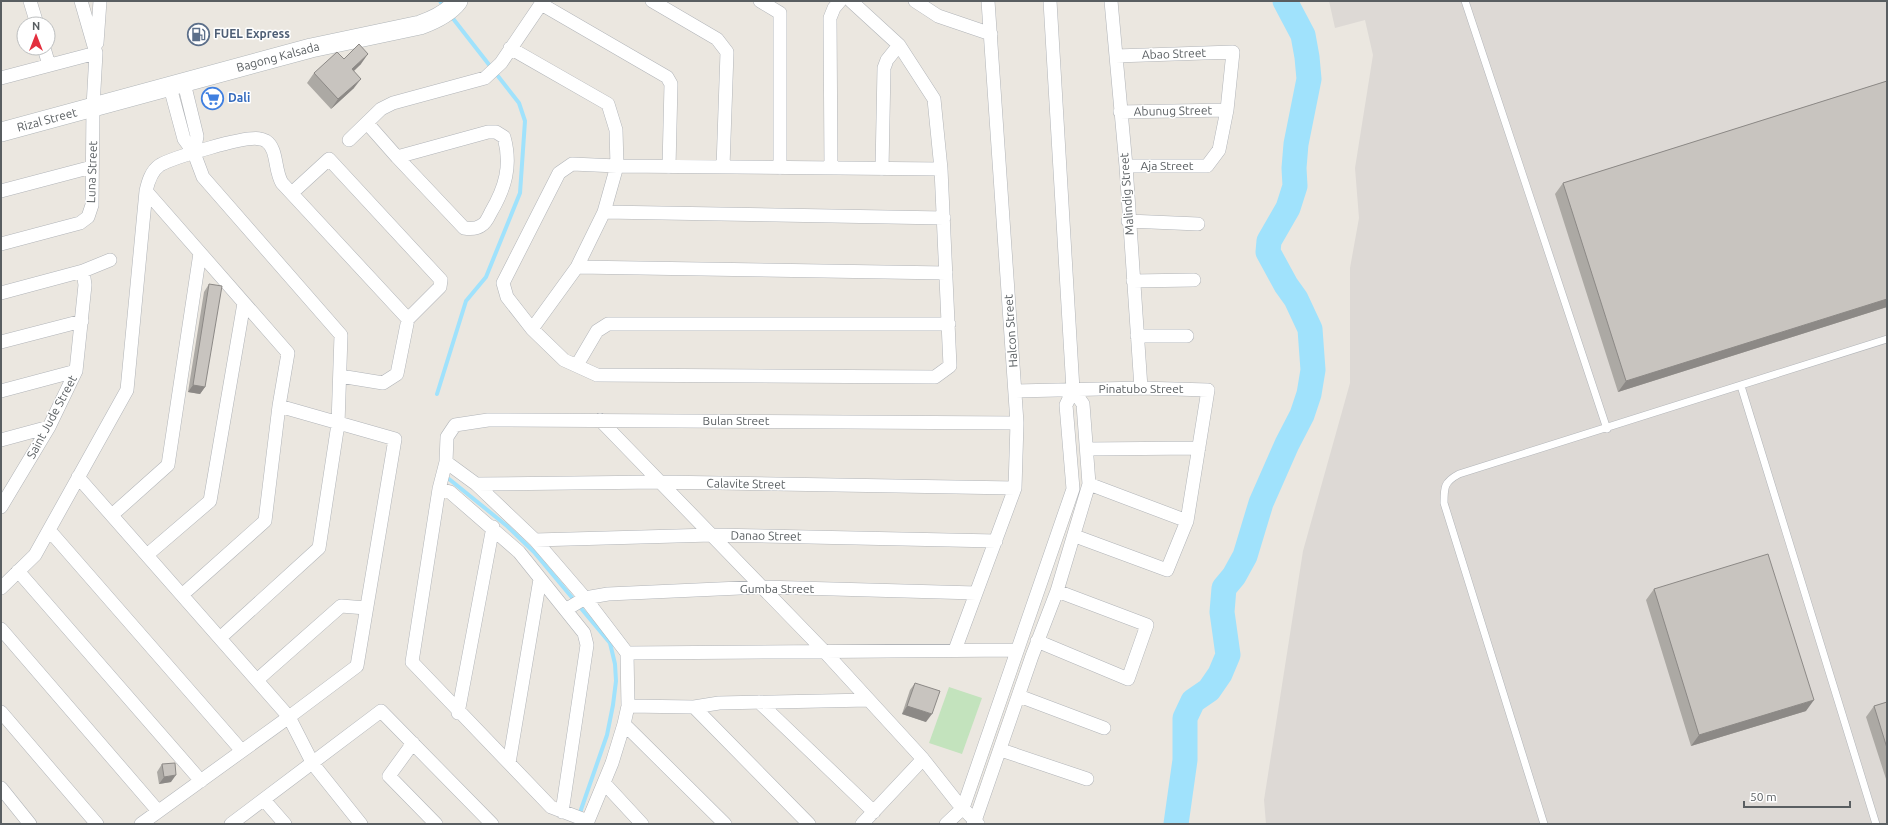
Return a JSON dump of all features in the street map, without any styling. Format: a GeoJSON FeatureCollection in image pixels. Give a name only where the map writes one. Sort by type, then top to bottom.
{"type":"FeatureCollection","features":[{"type":"Feature","properties":{"kind":"street"},"geometry":{"type":"LineString","coordinates":[[30,1],[35,16]]}},
{"type":"Feature","properties":{"kind":"street"},"geometry":{"type":"LineString","coordinates":[[2,75],[96,53],[82,1]]}},
{"type":"Feature","properties":{"kind":"street","name":"Luna Street"},"geometry":{"type":"LineString","coordinates":[[1,244],[80,223],[88,217],[92,205],[93,107],[100,1]]}},
{"type":"Feature","properties":{"kind":"street"},"geometry":{"type":"LineString","coordinates":[[652,1],[717,39],[727,52],[723,167]]}},
{"type":"Feature","properties":{"kind":"street"},"geometry":{"type":"LineString","coordinates":[[760,1],[780,13],[780,168]]}},
{"type":"Feature","properties":{"kind":"street"},"geometry":{"type":"LineString","coordinates":[[831,168],[830,18],[834,8],[840,1]]}},
{"type":"Feature","properties":{"kind":"street"},"geometry":{"type":"LineString","coordinates":[[851,1],[899,45],[934,99],[941,169],[944,218],[950,366],[935,377],[597,375],[578,365],[564,360],[532,329],[507,297],[503,283],[559,173],[572,164],[669,167],[941,169]]}},
{"type":"Feature","properties":{"kind":"street"},"geometry":{"type":"LineString","coordinates":[[915,1],[938,16],[991,34]]}},
{"type":"Feature","properties":{"kind":"street","name":"Halcon Street"},"geometry":{"type":"LineString","coordinates":[[955,650],[1015,488],[1017,423],[988,1]]}},
{"type":"Feature","properties":{"kind":"street"},"geometry":{"type":"LineString","coordinates":[[946,824],[963,808],[1073,489],[1066,404],[1073,390],[1050,1]]}},
{"type":"Feature","properties":{"kind":"street","name":"Malindig Street"},"geometry":{"type":"LineString","coordinates":[[1111,1],[1126,166],[1128,221],[1141,388]]}},
{"type":"Feature","properties":{"kind":"street"},"geometry":{"type":"LineString","coordinates":[[349,140],[381,109],[393,102],[485,78],[501,64],[510,48],[542,2],[667,77],[671,84],[669,167]]}},
{"type":"Feature","properties":{"kind":"street","name":"Bagong Kalsada"},"geometry":{"type":"LineString","coordinates":[[93,107],[311,48],[420,25],[451,8]]}},
{"type":"Feature","properties":{"kind":"street"},"geometry":{"type":"LineString","coordinates":[[882,169],[884,68],[887,60],[899,45]]}},
{"type":"Feature","properties":{"kind":"street"},"geometry":{"type":"LineString","coordinates":[[510,48],[608,104],[616,130],[617,166],[604,212],[577,267],[532,329]]}},
{"type":"Feature","properties":{"kind":"street","name":"Abao Street"},"geometry":{"type":"LineString","coordinates":[[1116,56],[1233,52],[1227,110]]}},
{"type":"Feature","properties":{"kind":"street"},"geometry":{"type":"LineString","coordinates":[[46,56],[49,65]]}},
{"type":"Feature","properties":{"kind":"street"},"geometry":{"type":"LineString","coordinates":[[177,85],[184,139],[194,153],[203,177],[341,335],[338,424],[319,548],[220,638]]}},
{"type":"Feature","properties":{"kind":"street","name":"Rizal Street"},"geometry":{"type":"LineString","coordinates":[[1,132],[93,107]]}},
{"type":"Feature","properties":{"kind":"street","name":"Abunug Street"},"geometry":{"type":"LineString","coordinates":[[1120,112],[1227,110]]}},
{"type":"Feature","properties":{"kind":"street","name":"Aja Street"},"geometry":{"type":"LineString","coordinates":[[1126,166],[1207,166],[1219,150],[1227,110]]}},
{"type":"Feature","properties":{"kind":"street"},"geometry":{"type":"LineString","coordinates":[[367,123],[398,157],[464,228],[473,229],[484,225],[502,194],[507,172],[508,151],[504,137],[496,132],[488,132],[398,157]]}},
{"type":"Feature","properties":{"kind":"street"},"geometry":{"type":"LineString","coordinates":[[1,588],[35,555],[126,390],[146,191],[149,178],[159,165],[194,153],[228,144],[260,138],[268,142],[273,151],[278,177],[408,319]]}},
{"type":"Feature","properties":{"kind":"street"},"geometry":{"type":"LineString","coordinates":[[293,192],[329,159],[441,280],[440,287],[408,319],[397,374],[383,382],[340,376]]}},
{"type":"Feature","properties":{"kind":"street"},"geometry":{"type":"LineString","coordinates":[[1,191],[92,167]]}},
{"type":"Feature","properties":{"kind":"street"},"geometry":{"type":"LineString","coordinates":[[146,191],[288,353],[279,406],[265,521],[182,595]]}},
{"type":"Feature","properties":{"kind":"street"},"geometry":{"type":"LineString","coordinates":[[604,212],[944,218]]}},
{"type":"Feature","properties":{"kind":"street"},"geometry":{"type":"LineString","coordinates":[[1128,221],[1198,224]]}},
{"type":"Feature","properties":{"kind":"street"},"geometry":{"type":"LineString","coordinates":[[112,515],[168,465],[200,253]]}},
{"type":"Feature","properties":{"kind":"street"},"geometry":{"type":"LineString","coordinates":[[1,293],[83,271],[110,260]]}},
{"type":"Feature","properties":{"kind":"street"},"geometry":{"type":"LineString","coordinates":[[577,267],[946,273]]}},
{"type":"Feature","properties":{"kind":"street","name":"Saint Jude Street"},"geometry":{"type":"LineString","coordinates":[[1,507],[48,427],[76,371],[85,285],[83,271]]}},
{"type":"Feature","properties":{"kind":"street"},"geometry":{"type":"LineString","coordinates":[[1133,282],[1194,280]]}},
{"type":"Feature","properties":{"kind":"street"},"geometry":{"type":"LineString","coordinates":[[147,555],[210,501],[244,303]]}},
{"type":"Feature","properties":{"kind":"street"},"geometry":{"type":"LineString","coordinates":[[1,342],[82,320]]}},
{"type":"Feature","properties":{"kind":"street"},"geometry":{"type":"LineString","coordinates":[[578,365],[597,331],[608,324],[949,324]]}},
{"type":"Feature","properties":{"kind":"street"},"geometry":{"type":"LineString","coordinates":[[1137,336],[1187,336]]}},
{"type":"Feature","properties":{"kind":"street"},"geometry":{"type":"LineString","coordinates":[[1,391],[76,371]]}},
{"type":"Feature","properties":{"kind":"street","name":"Pinatubo Street"},"geometry":{"type":"LineString","coordinates":[[1015,391],[1141,388],[1208,390],[1199,448]]}},
{"type":"Feature","properties":{"kind":"street"},"geometry":{"type":"LineString","coordinates":[[975,823],[1037,641],[1057,591],[1075,536],[1089,484],[1083,404],[1073,390]]}},
{"type":"Feature","properties":{"kind":"street"},"geometry":{"type":"LineString","coordinates":[[141,824],[357,666],[394,439],[279,406]]}},
{"type":"Feature","properties":{"kind":"street","name":"Bulan Street"},"geometry":{"type":"LineString","coordinates":[[446,462],[447,437],[455,425],[488,420],[1017,423]]}},
{"type":"Feature","properties":{"kind":"street"},"geometry":{"type":"LineString","coordinates":[[600,420],[824,651],[923,759],[975,823]]}},
{"type":"Feature","properties":{"kind":"street"},"geometry":{"type":"LineString","coordinates":[[1,440],[48,427]]}},
{"type":"Feature","properties":{"kind":"street"},"geometry":{"type":"LineString","coordinates":[[1075,536],[1167,570],[1187,521],[1199,448],[1087,449]]}},
{"type":"Feature","properties":{"kind":"street"},"geometry":{"type":"LineString","coordinates":[[440,489],[450,492],[493,527],[519,552],[540,579],[576,603],[627,653],[628,706],[624,724],[605,784],[588,821],[579,817],[562,812],[550,807],[510,763],[458,713],[412,662],[440,489],[446,462],[476,484],[536,540],[576,603],[587,645],[562,812]]}},
{"type":"Feature","properties":{"kind":"street"},"geometry":{"type":"LineString","coordinates":[[78,477],[289,717],[313,764],[361,824]]}},
{"type":"Feature","properties":{"kind":"street","name":"Calavite Street"},"geometry":{"type":"LineString","coordinates":[[476,484],[660,482],[1015,488]]}},
{"type":"Feature","properties":{"kind":"street"},"geometry":{"type":"LineString","coordinates":[[1089,484],[1187,521]]}},
{"type":"Feature","properties":{"kind":"street"},"geometry":{"type":"LineString","coordinates":[[1,489],[15,485]]}},
{"type":"Feature","properties":{"kind":"street"},"geometry":{"type":"LineString","coordinates":[[458,713],[493,527]]}},
{"type":"Feature","properties":{"kind":"street"},"geometry":{"type":"LineString","coordinates":[[48,530],[242,751]]}},
{"type":"Feature","properties":{"kind":"street","name":"Danao Street"},"geometry":{"type":"LineString","coordinates":[[536,540],[712,535],[996,541]]}},
{"type":"Feature","properties":{"kind":"street"},"geometry":{"type":"LineString","coordinates":[[18,571],[201,781]]}},
{"type":"Feature","properties":{"kind":"street"},"geometry":{"type":"LineString","coordinates":[[510,763],[540,579]]}},
{"type":"Feature","properties":{"kind":"street","name":"Gumba Street"},"geometry":{"type":"LineString","coordinates":[[576,603],[608,594],[762,587],[976,593]]}},
{"type":"Feature","properties":{"kind":"street"},"geometry":{"type":"LineString","coordinates":[[1037,641],[1128,679],[1148,625],[1057,591]]}},
{"type":"Feature","properties":{"kind":"street"},"geometry":{"type":"LineString","coordinates":[[257,680],[341,606],[366,608]]}},
{"type":"Feature","properties":{"kind":"street"},"geometry":{"type":"LineString","coordinates":[[1,629],[158,811]]}},
{"type":"Feature","properties":{"kind":"street"},"geometry":{"type":"LineString","coordinates":[[627,653],[1017,650]]}},
{"type":"Feature","properties":{"kind":"street"},"geometry":{"type":"LineString","coordinates":[[1019,696],[1104,728]]}},
{"type":"Feature","properties":{"kind":"street"},"geometry":{"type":"LineString","coordinates":[[628,706],[694,707],[719,703],[869,700]]}},
{"type":"Feature","properties":{"kind":"street"},"geometry":{"type":"LineString","coordinates":[[759,702],[874,812]]}},
{"type":"Feature","properties":{"kind":"street"},"geometry":{"type":"LineString","coordinates":[[694,707],[809,824]]}},
{"type":"Feature","properties":{"kind":"street"},"geometry":{"type":"LineString","coordinates":[[231,824],[313,764],[381,711],[485,822]]}},
{"type":"Feature","properties":{"kind":"street"},"geometry":{"type":"LineString","coordinates":[[1,712],[97,824]]}},
{"type":"Feature","properties":{"kind":"street"},"geometry":{"type":"LineString","coordinates":[[624,724],[725,824]]}},
{"type":"Feature","properties":{"kind":"street"},"geometry":{"type":"LineString","coordinates":[[412,743],[389,776],[436,824]]}},
{"type":"Feature","properties":{"kind":"street"},"geometry":{"type":"LineString","coordinates":[[1001,750],[1087,779]]}},
{"type":"Feature","properties":{"kind":"street"},"geometry":{"type":"LineString","coordinates":[[862,824],[923,759]]}},
{"type":"Feature","properties":{"kind":"street"},"geometry":{"type":"LineString","coordinates":[[605,784],[642,824]]}},
{"type":"Feature","properties":{"kind":"street"},"geometry":{"type":"LineString","coordinates":[[1,788],[30,824]]}},
{"type":"Feature","properties":{"kind":"street"},"geometry":{"type":"LineString","coordinates":[[264,800],[284,824]]}},
{"type":"Feature","properties":{"kind":"lane"},"geometry":{"type":"LineString","coordinates":[[1465,1],[1607,429]]}},
{"type":"Feature","properties":{"kind":"lane"},"geometry":{"type":"LineString","coordinates":[[1544,824],[1444,503],[1445,486],[1450,479],[1459,474],[1607,429],[1887,339]]}},
{"type":"Feature","properties":{"kind":"lane"},"geometry":{"type":"LineString","coordinates":[[1741,386],[1876,824]]}},
{"type":"Feature","properties":{"kind":"shaded area"},"geometry":{"type":"Polygon","coordinates":[[[1329,1],[1887,1],[1887,824],[1266,824],[1264,800],[1303,551],[1350,383],[1350,268],[1359,218],[1355,168],[1373,55],[1365,20],[1335,28],[1329,1]]]}},
{"type":"Feature","properties":{"kind":"green space"},"geometry":{"type":"Polygon","coordinates":[[[949,687],[982,698],[962,754],[929,743],[949,687]]]}},
{"type":"Feature","properties":{"kind":"building"},"geometry":{"type":"Polygon","coordinates":[[[359,44],[368,54],[352,69],[361,79],[338,99],[314,73],[337,52],[344,59],[359,44]]]}},
{"type":"Feature","properties":{"kind":"building"},"geometry":{"type":"Polygon","coordinates":[[[1887,81],[1887,299],[1626,381],[1563,183],[1887,81]]]}},
{"type":"Feature","properties":{"kind":"building"},"geometry":{"type":"Polygon","coordinates":[[[209,284],[222,286],[205,387],[193,385],[209,284]]]}},
{"type":"Feature","properties":{"kind":"building"},"geometry":{"type":"Polygon","coordinates":[[[1768,554],[1814,700],[1699,735],[1654,589],[1768,554]]]}},
{"type":"Feature","properties":{"kind":"building"},"geometry":{"type":"Polygon","coordinates":[[[915,683],[940,691],[932,714],[907,706],[915,683]]]}},
{"type":"Feature","properties":{"kind":"building"},"geometry":{"type":"Polygon","coordinates":[[[1887,702],[1887,748],[1874,706],[1887,702]]]}},
{"type":"Feature","properties":{"kind":"building"},"geometry":{"type":"Polygon","coordinates":[[[175,763],[176,775],[164,777],[162,764],[175,763]]]}},
{"type":"Feature","properties":{"kind":"waterway"},"geometry":{"type":"LineString","coordinates":[[440,1],[444,7]]}},
{"type":"Feature","properties":{"kind":"waterway"},"geometry":{"type":"LineString","coordinates":[[1176,824],[1185,760],[1185,718],[1193,701],[1209,690],[1220,674],[1228,655],[1222,612],[1224,588],[1234,576],[1245,556],[1261,503],[1287,444],[1302,415],[1309,394],[1313,370],[1310,329],[1296,299],[1286,285],[1268,252],[1269,241],[1288,208],[1295,186],[1294,168],[1296,144],[1309,79],[1303,35],[1285,1]]}},
{"type":"Feature","properties":{"kind":"waterway"},"geometry":{"type":"LineString","coordinates":[[437,394],[466,301],[486,277],[520,193],[525,121],[519,103],[451,16]]}},
{"type":"Feature","properties":{"kind":"waterway"},"geometry":{"type":"LineString","coordinates":[[449,479],[507,526],[534,552],[610,643],[615,664],[616,681],[613,705],[607,735],[576,824]]}},
{"type":"Feature","properties":{"kind":"place","name":"FUEL Express"},"geometry":{"type":"Point","coordinates":[198,34]}},
{"type":"Feature","properties":{"kind":"place","name":"Dali"},"geometry":{"type":"Point","coordinates":[213,98]}}]}
